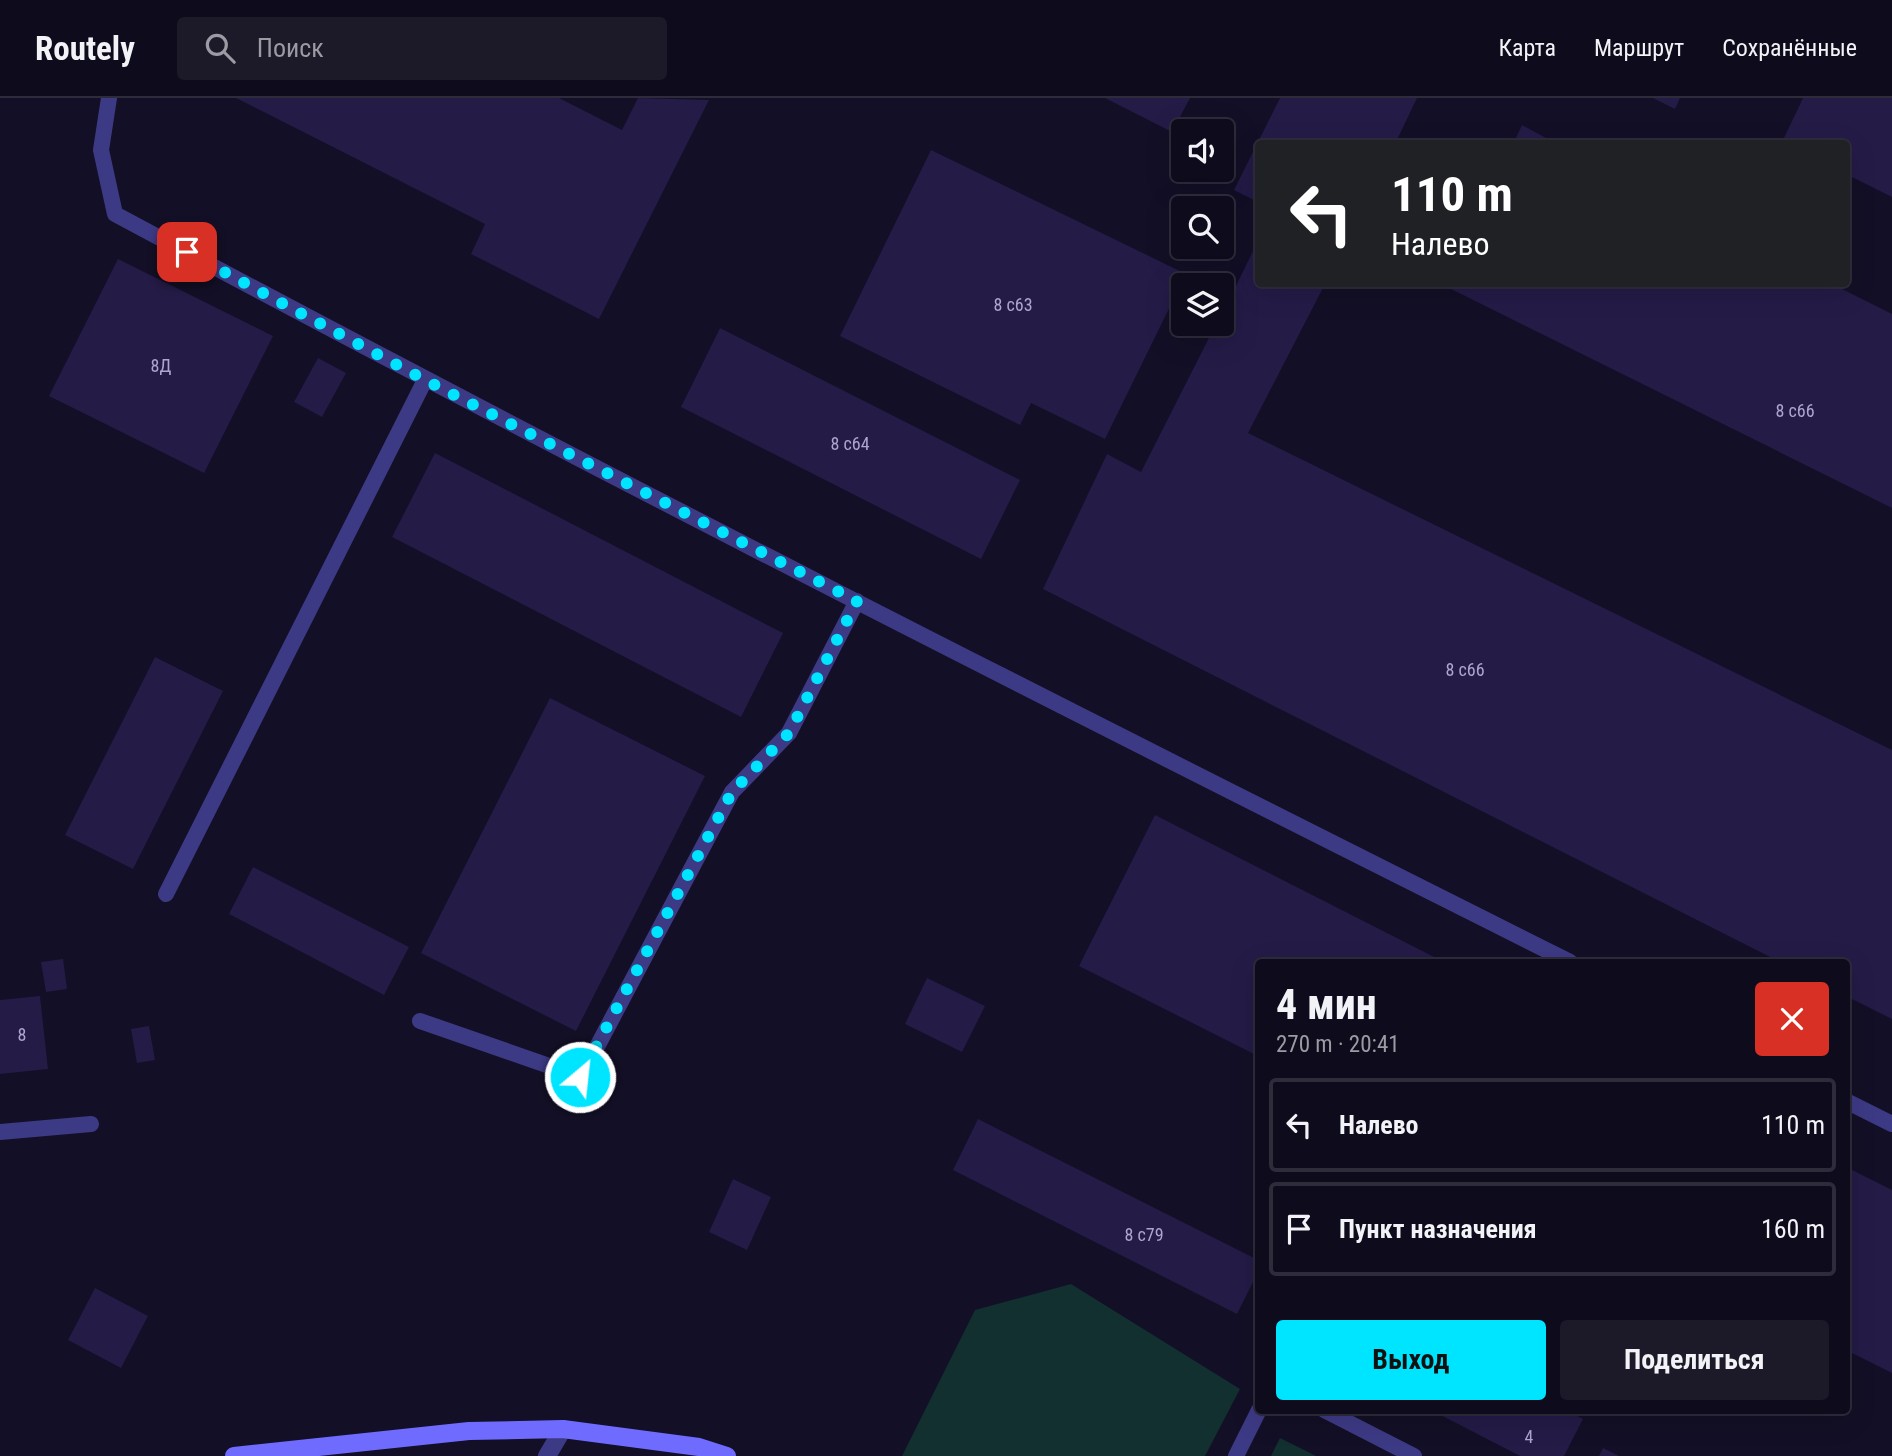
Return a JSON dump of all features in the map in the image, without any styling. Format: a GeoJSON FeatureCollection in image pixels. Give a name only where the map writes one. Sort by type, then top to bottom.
{"type":"FeatureCollection","features":[{"type":"Feature","properties":{"kind":"main road"},"geometry":{"type":"LineString","coordinates":[[234,1456],[469,1431],[563,1429],[699,1447],[726,1456]]}},
{"type":"Feature","properties":{"kind":"street"},"geometry":{"type":"LineString","coordinates":[[547,1456],[563,1429]]}},
{"type":"Feature","properties":{"kind":"lane"},"geometry":{"type":"LineString","coordinates":[[108,98],[101,150],[116,214],[425,380],[1564,959]]}},
{"type":"Feature","properties":{"kind":"lane"},"geometry":{"type":"LineString","coordinates":[[166,894],[425,380]]}},
{"type":"Feature","properties":{"kind":"lane"},"geometry":{"type":"LineString","coordinates":[[420,1021],[580,1077],[732,792],[789,733],[857,601]]}},
{"type":"Feature","properties":{"kind":"lane"},"geometry":{"type":"LineString","coordinates":[[1850,1103],[1892,1124]]}},
{"type":"Feature","properties":{"kind":"lane"},"geometry":{"type":"LineString","coordinates":[[0,1132],[91,1124]]}},
{"type":"Feature","properties":{"kind":"lane"},"geometry":{"type":"LineString","coordinates":[[1236,1456],[1257,1414]]}},
{"type":"Feature","properties":{"kind":"lane"},"geometry":{"type":"LineString","coordinates":[[1332,1414],[1414,1456]]}},
{"type":"Feature","properties":{"kind":"green space"},"geometry":{"type":"Polygon","coordinates":[[[1071,1284],[1240,1389],[1205,1456],[902,1456],[975,1310],[1071,1284]]]}},
{"type":"Feature","properties":{"kind":"green space"},"geometry":{"type":"Polygon","coordinates":[[[1280,1438],[1316,1456],[1271,1456],[1280,1438]]]}},
{"type":"Feature","properties":{"kind":"building"},"geometry":{"type":"Polygon","coordinates":[[[236,98],[559,98],[622,130],[638,98],[709,100],[599,319],[471,254],[485,224],[236,98]]]}},
{"type":"Feature","properties":{"kind":"building"},"geometry":{"type":"Polygon","coordinates":[[[1105,98],[1190,98],[1179,119],[1171,119],[1171,131],[1105,98]]]}},
{"type":"Feature","properties":{"kind":"building"},"geometry":{"type":"Polygon","coordinates":[[[1280,98],[1417,98],[1397,140],[1259,140],[1280,98]]]}},
{"type":"Feature","properties":{"kind":"building"},"geometry":{"type":"Polygon","coordinates":[[[1653,98],[1680,98],[1675,109],[1653,98]]]}},
{"type":"Feature","properties":{"kind":"building"},"geometry":{"type":"Polygon","coordinates":[[[1803,98],[1892,98],[1892,197],[1850,176],[1850,140],[1783,140],[1803,98]]]}},
{"type":"Feature","properties":{"kind":"building"},"geometry":{"type":"Polygon","coordinates":[[[1522,125],[1550,140],[1515,140],[1522,125]]]}},
{"type":"Feature","properties":{"kind":"building"},"geometry":{"type":"Polygon","coordinates":[[[1255,148],[1255,200],[1234,190],[1255,148]]]}},
{"type":"Feature","properties":{"kind":"building"},"geometry":{"type":"Polygon","coordinates":[[[931,150],[1184,273],[1171,273],[1171,305],[1105,439],[1031,403],[1020,425],[840,336],[931,150]]]}},
{"type":"Feature","properties":{"kind":"building"},"geometry":{"type":"Polygon","coordinates":[[[1255,247],[1255,287],[1323,287],[1248,433],[1892,750],[1892,1019],[1850,998],[1850,959],[1774,959],[1043,589],[1107,454],[1141,472],[1210,336],[1234,336],[1234,290],[1255,247]]]}},
{"type":"Feature","properties":{"kind":"building"},"geometry":{"type":"Polygon","coordinates":[[[118,259],[273,336],[204,473],[49,396],[118,259]]]}},
{"type":"Feature","properties":{"kind":"building"},"geometry":{"type":"Polygon","coordinates":[[[1447,287],[1838,287],[1892,314],[1892,508],[1447,287]]]}},
{"type":"Feature","properties":{"kind":"building"},"geometry":{"type":"Polygon","coordinates":[[[720,328],[1020,480],[981,559],[681,407],[720,328]]]}},
{"type":"Feature","properties":{"kind":"building"},"geometry":{"type":"Polygon","coordinates":[[[318,358],[346,373],[322,417],[294,402],[318,358]]]}},
{"type":"Feature","properties":{"kind":"building"},"geometry":{"type":"Polygon","coordinates":[[[435,453],[783,633],[741,717],[392,537],[435,453]]]}},
{"type":"Feature","properties":{"kind":"building"},"geometry":{"type":"Polygon","coordinates":[[[155,657],[223,691],[133,869],[65,835],[155,657]]]}},
{"type":"Feature","properties":{"kind":"building"},"geometry":{"type":"Polygon","coordinates":[[[550,698],[705,776],[576,1031],[421,953],[550,698]]]}},
{"type":"Feature","properties":{"kind":"building"},"geometry":{"type":"Polygon","coordinates":[[[1155,815],[1438,959],[1255,959],[1255,1054],[1079,966],[1155,815]]]}},
{"type":"Feature","properties":{"kind":"building"},"geometry":{"type":"Polygon","coordinates":[[[253,867],[409,947],[384,995],[229,914],[253,867]]]}},
{"type":"Feature","properties":{"kind":"building"},"geometry":{"type":"Polygon","coordinates":[[[63,959],[67,989],[46,992],[41,962],[63,959]]]}},
{"type":"Feature","properties":{"kind":"building"},"geometry":{"type":"Polygon","coordinates":[[[927,978],[985,1006],[962,1052],[905,1024],[927,978]]]}},
{"type":"Feature","properties":{"kind":"building"},"geometry":{"type":"Polygon","coordinates":[[[40,996],[48,1069],[0,1074],[0,1000],[40,996]]]}},
{"type":"Feature","properties":{"kind":"building"},"geometry":{"type":"Polygon","coordinates":[[[149,1026],[155,1060],[137,1063],[131,1029],[149,1026]]]}},
{"type":"Feature","properties":{"kind":"building"},"geometry":{"type":"Polygon","coordinates":[[[978,1119],[1255,1258],[1255,1278],[1237,1314],[953,1170],[978,1119]]]}},
{"type":"Feature","properties":{"kind":"building"},"geometry":{"type":"Polygon","coordinates":[[[1850,1169],[1892,1190],[1892,1373],[1850,1352],[1850,1169]]]}},
{"type":"Feature","properties":{"kind":"building"},"geometry":{"type":"Polygon","coordinates":[[[733,1179],[771,1197],[747,1250],[709,1232],[733,1179]]]}},
{"type":"Feature","properties":{"kind":"building"},"geometry":{"type":"Polygon","coordinates":[[[95,1288],[148,1316],[121,1368],[68,1340],[95,1288]]]}},
{"type":"Feature","properties":{"kind":"building"},"geometry":{"type":"Polygon","coordinates":[[[1439,1414],[1574,1414],[1583,1419],[1564,1456],[1520,1456],[1439,1414]]]}},
{"type":"Feature","properties":{"kind":"building"},"geometry":{"type":"Polygon","coordinates":[[[1603,1448],[1619,1456],[1599,1456],[1603,1448]]]}},
{"type":"Feature","properties":{"kind":"route"},"geometry":{"type":"LineString","coordinates":[[187,252],[425,380],[857,601],[789,733],[732,792],[580,1077]]}}]}
